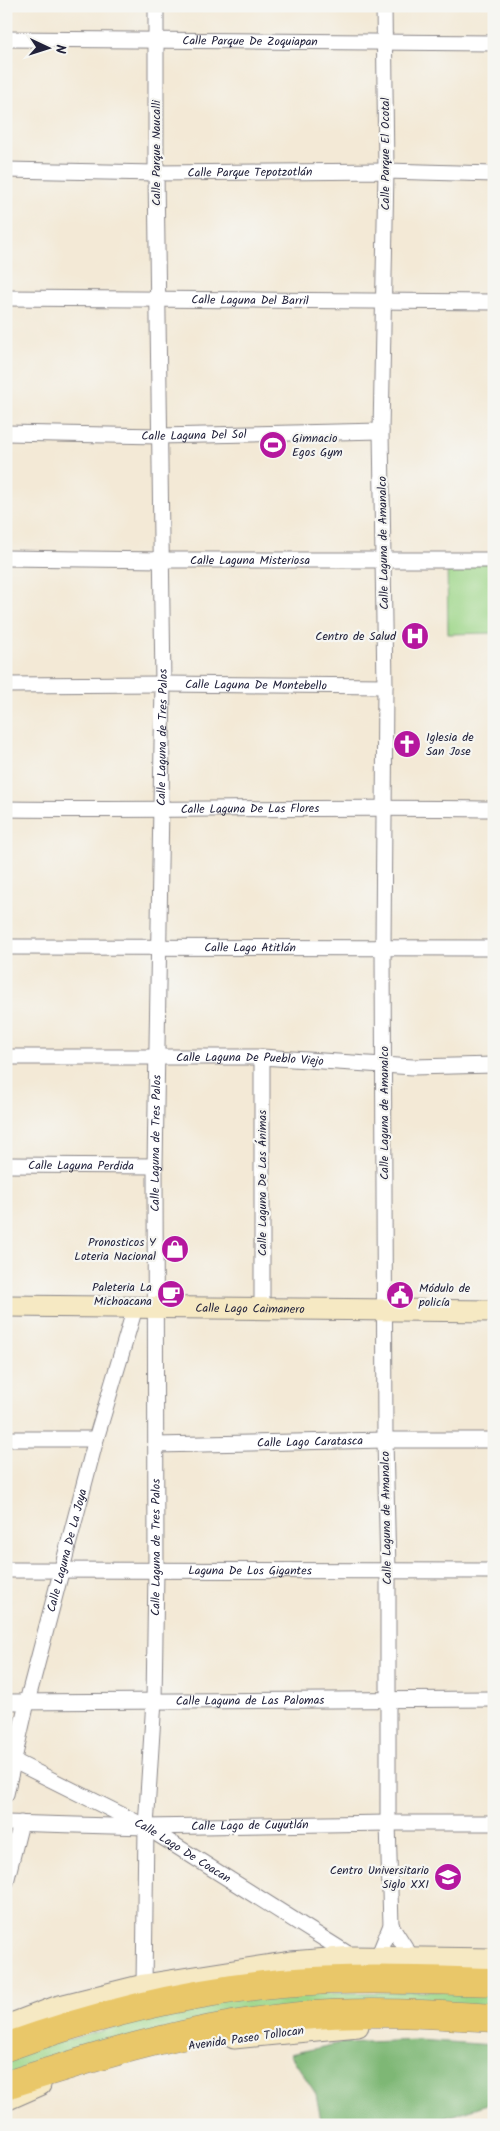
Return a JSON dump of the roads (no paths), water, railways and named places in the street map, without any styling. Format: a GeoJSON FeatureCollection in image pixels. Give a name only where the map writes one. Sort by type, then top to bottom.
{"type":"FeatureCollection","features":[{"type":"Feature","properties":{"kind":"highway"},"geometry":{"type":"LineString","coordinates":[[6,2047],[51,2031],[158,2002],[228,1990],[282,1973],[386,1979],[494,1982]]}},
{"type":"Feature","properties":{"kind":"highway","name":"Avenida Paseo Tollocan"},"geometry":{"type":"LineString","coordinates":[[6,2085],[140,2044],[194,2031],[249,2022],[302,2016],[360,2014],[435,2014],[494,2018]]}},
{"type":"Feature","properties":{"kind":"main road","name":"Calle Lago Caimanero"},"geometry":{"type":"LineString","coordinates":[[6,1306],[494,1311]]}},
{"type":"Feature","properties":{"kind":"main road"},"geometry":{"type":"LineString","coordinates":[[6,2026],[56,2008],[144,1985],[282,1973],[353,1957],[494,1959]]}},
{"type":"Feature","properties":{"kind":"main road","name":"Avenida Paseo Tollocan"},"geometry":{"type":"LineString","coordinates":[[6,2100],[63,2074],[89,2066],[139,2054],[249,2036],[351,2026],[445,2024],[494,2027]]}},
{"type":"Feature","properties":{"kind":"street","name":"Calle Parque Naucalli"},"geometry":{"type":"LineString","coordinates":[[156,6],[157,301]]}},
{"type":"Feature","properties":{"kind":"street","name":"Calle Parque El Ocotal"},"geometry":{"type":"LineString","coordinates":[[382,301],[386,171],[384,6]]}},
{"type":"Feature","properties":{"kind":"street","name":"Calle Parque De Zoquiapan"},"geometry":{"type":"LineString","coordinates":[[6,39],[494,43]]}},
{"type":"Feature","properties":{"kind":"street","name":"Calle Parque Tepotzotlán"},"geometry":{"type":"LineString","coordinates":[[6,170],[156,173],[386,171],[494,174]]}},
{"type":"Feature","properties":{"kind":"street","name":"Calle Laguna Del Barril"},"geometry":{"type":"LineString","coordinates":[[6,298],[157,301],[494,302]]}},
{"type":"Feature","properties":{"kind":"street","name":"Calle Laguna de Tres Palos"},"geometry":{"type":"LineString","coordinates":[[144,1985],[146,1827],[154,1700],[156,1571],[156,1445],[145,1308],[155,1166],[160,811],[164,684],[157,301]]}},
{"type":"Feature","properties":{"kind":"street","name":"Calle Laguna de Amanalco"},"geometry":{"type":"LineString","coordinates":[[378,1957],[391,1925],[388,1823],[388,1570],[384,1310],[383,946],[386,807],[381,431],[382,301]]}},
{"type":"Feature","properties":{"kind":"street","name":"Calle Laguna Del Sol"},"geometry":{"type":"LineString","coordinates":[[6,433],[159,436],[381,431]]}},
{"type":"Feature","properties":{"kind":"street","name":"Calle Laguna Misteriosa"},"geometry":{"type":"LineString","coordinates":[[6,558],[494,560]]}},
{"type":"Feature","properties":{"kind":"street","name":"Calle Laguna De Montebello"},"geometry":{"type":"LineString","coordinates":[[6,685],[385,686]]}},
{"type":"Feature","properties":{"kind":"street","name":"Calle Laguna De Las Flores"},"geometry":{"type":"LineString","coordinates":[[6,809],[160,811],[386,807],[494,809]]}},
{"type":"Feature","properties":{"kind":"street","name":"Calle Lago Atitlán"},"geometry":{"type":"LineString","coordinates":[[6,947],[383,946],[494,948]]}},
{"type":"Feature","properties":{"kind":"street","name":"Calle Laguna De Pueblo Viejo"},"geometry":{"type":"LineString","coordinates":[[6,1057],[262,1057],[413,1067],[494,1065]]}},
{"type":"Feature","properties":{"kind":"street","name":"Calle Laguna De Las Ánimas"},"geometry":{"type":"LineString","coordinates":[[262,1057],[262,1308]]}},
{"type":"Feature","properties":{"kind":"street","name":"Calle Laguna Perdida"},"geometry":{"type":"LineString","coordinates":[[6,1165],[155,1166]]}},
{"type":"Feature","properties":{"kind":"street","name":"Calle Laguna De La Joya"},"geometry":{"type":"LineString","coordinates":[[6,1794],[10,1759],[28,1702],[96,1438],[145,1308]]}},
{"type":"Feature","properties":{"kind":"street"},"geometry":{"type":"LineString","coordinates":[[6,1438],[96,1438]]}},
{"type":"Feature","properties":{"kind":"street","name":"Calle Lago Caratasca"},"geometry":{"type":"LineString","coordinates":[[156,1445],[385,1440],[494,1440]]}},
{"type":"Feature","properties":{"kind":"street","name":"Laguna De Los Gigantes"},"geometry":{"type":"LineString","coordinates":[[6,1570],[494,1571]]}},
{"type":"Feature","properties":{"kind":"street","name":"Calle Laguna de Las Palomas"},"geometry":{"type":"LineString","coordinates":[[6,1702],[494,1699]]}},
{"type":"Feature","properties":{"kind":"street","name":"Calle Lago De Coacan"},"geometry":{"type":"LineString","coordinates":[[10,1759],[146,1827],[353,1957]]}},
{"type":"Feature","properties":{"kind":"street"},"geometry":{"type":"LineString","coordinates":[[6,1882],[14,1823]]}},
{"type":"Feature","properties":{"kind":"street","name":"Calle Lago de Cuyutlán"},"geometry":{"type":"LineString","coordinates":[[14,1823],[146,1827],[494,1823]]}},
{"type":"Feature","properties":{"kind":"street"},"geometry":{"type":"LineString","coordinates":[[391,1925],[412,1958]]}},
{"type":"Feature","properties":{"kind":"place","name":"Gimnacio Egos Gym"},"geometry":{"type":"Point","coordinates":[273,445]}},
{"type":"Feature","properties":{"kind":"place","name":"Centro de Salud"},"geometry":{"type":"Point","coordinates":[415,636]}},
{"type":"Feature","properties":{"kind":"place","name":"Iglesia de San Jose"},"geometry":{"type":"Point","coordinates":[407,744]}},
{"type":"Feature","properties":{"kind":"place","name":"Pronosticos Y Loteria Nacional"},"geometry":{"type":"Point","coordinates":[175,1249]}},
{"type":"Feature","properties":{"kind":"place","name":"Paleteria La Michoacana"},"geometry":{"type":"Point","coordinates":[171,1294]}},
{"type":"Feature","properties":{"kind":"place","name":"Módulo de policía"},"geometry":{"type":"Point","coordinates":[400,1295]}},
{"type":"Feature","properties":{"kind":"place","name":"Centro Universitario Siglo XXI"},"geometry":{"type":"Point","coordinates":[448,1877]}}]}
